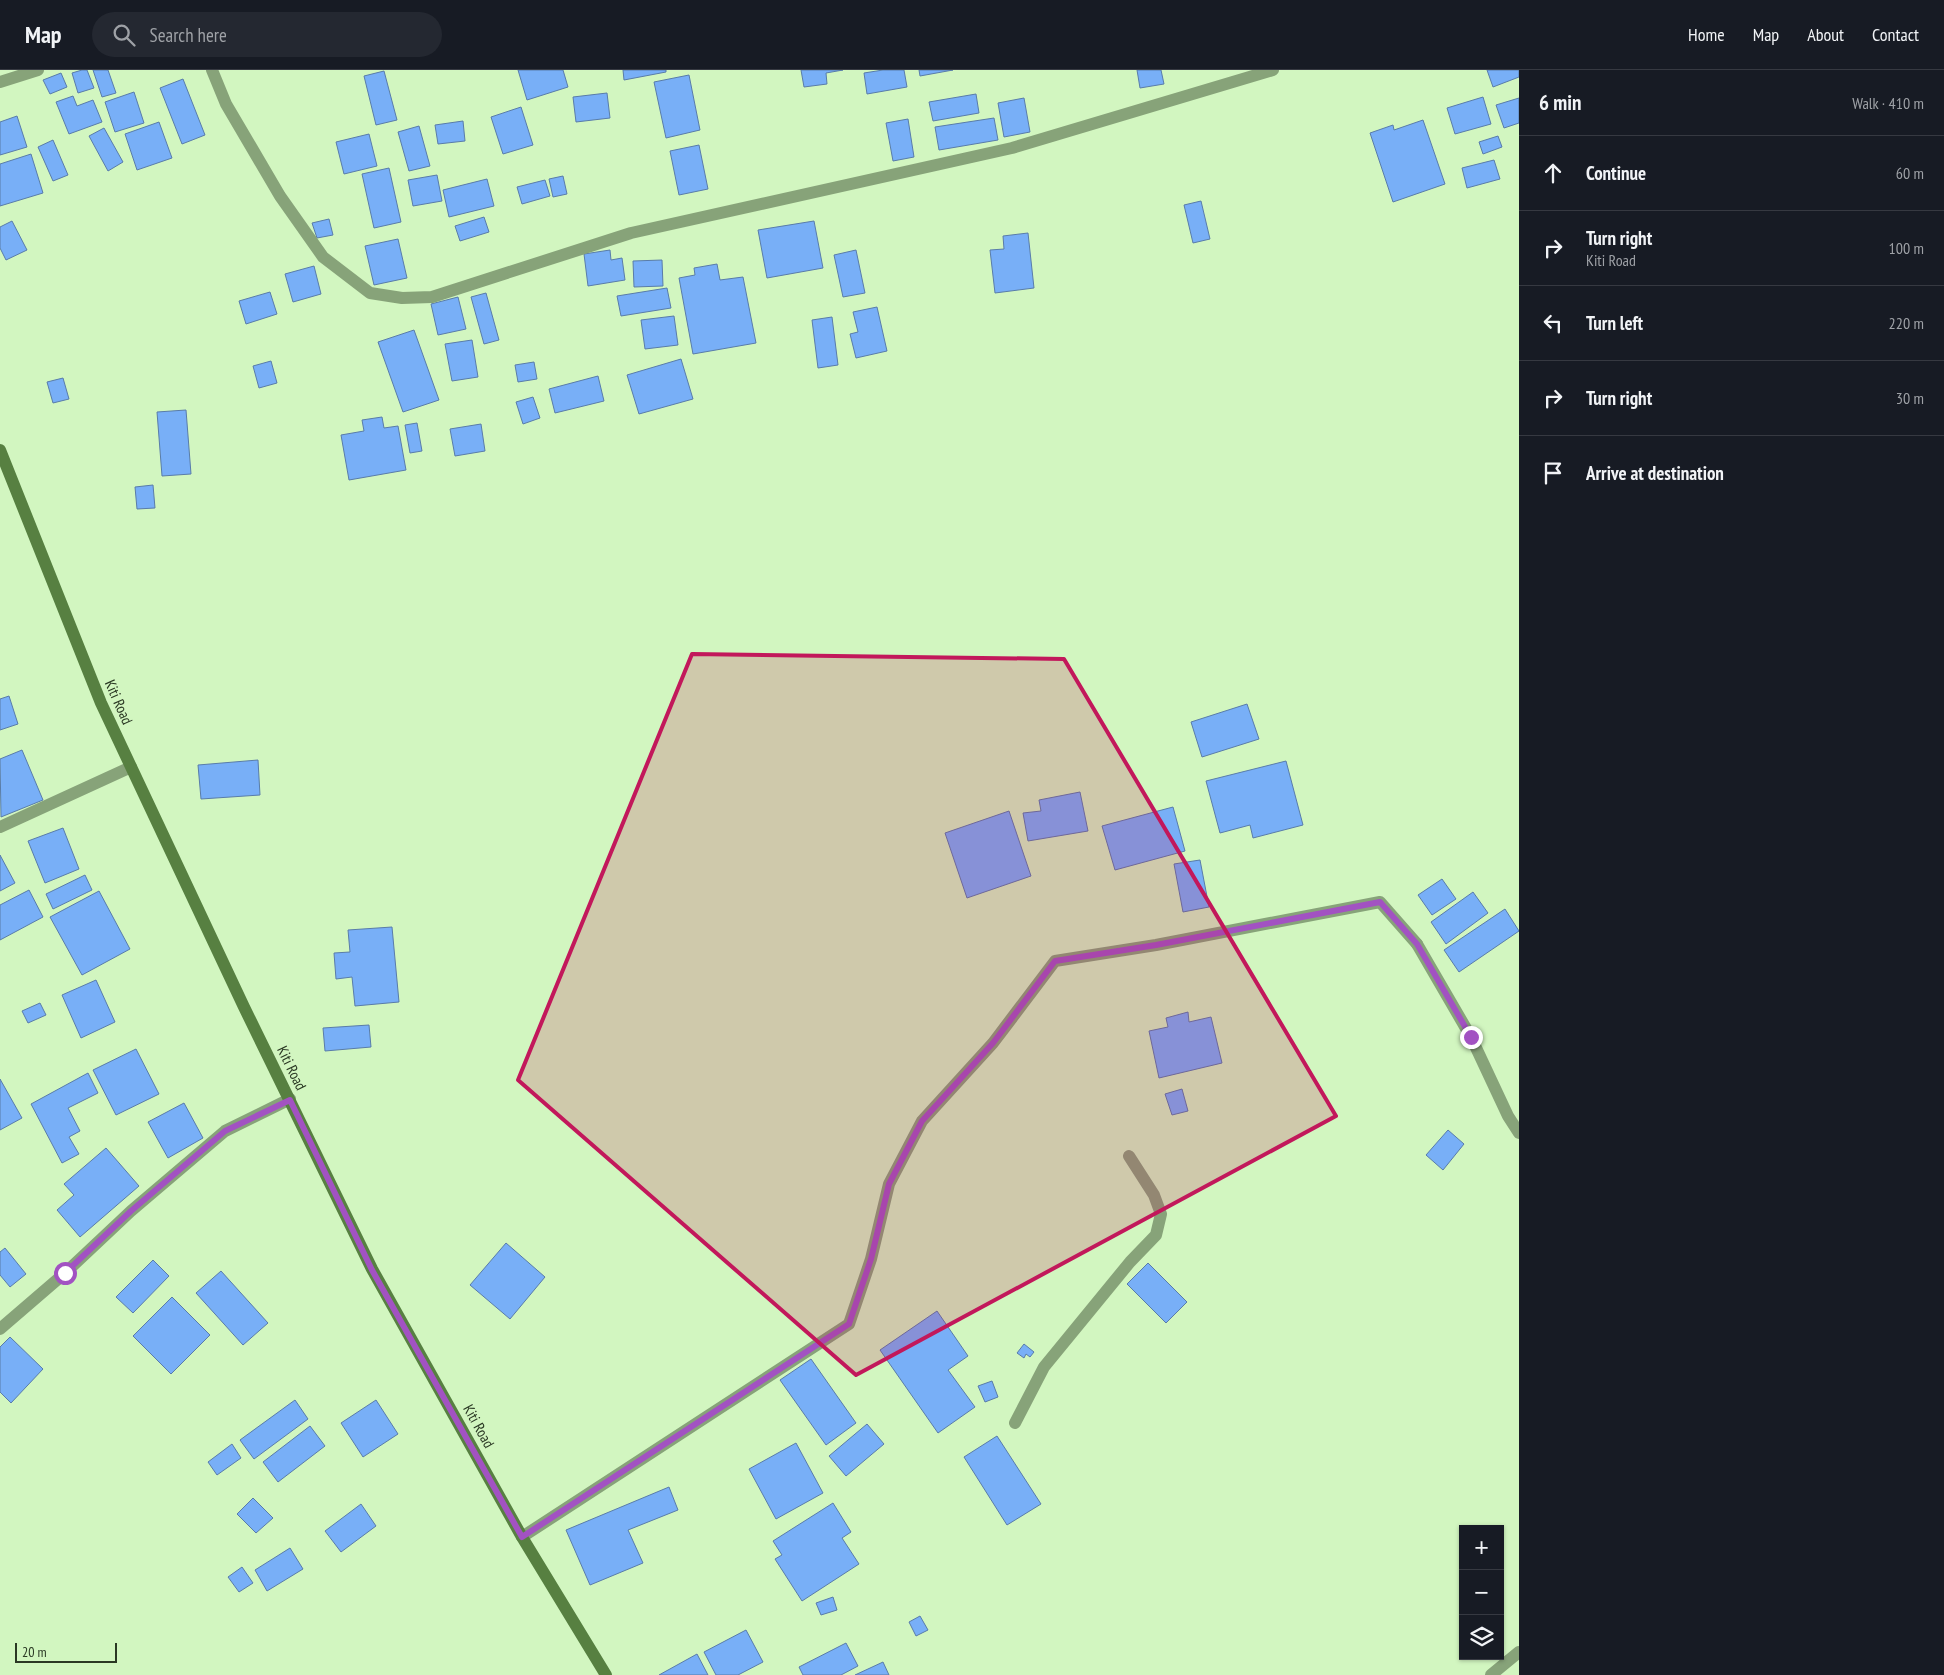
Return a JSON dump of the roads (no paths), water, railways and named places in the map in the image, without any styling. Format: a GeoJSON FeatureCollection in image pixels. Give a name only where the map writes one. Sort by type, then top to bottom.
{"type":"FeatureCollection","features":[{"type":"Feature","properties":{"kind":"street"},"geometry":{"type":"LineString","coordinates":[[0,82],[38,70]]}},
{"type":"Feature","properties":{"kind":"street"},"geometry":{"type":"LineString","coordinates":[[212,70],[226,104],[280,196],[323,257],[370,293],[402,298],[432,297],[631,233],[1012,148],[1273,70]]}},
{"type":"Feature","properties":{"kind":"street","name":"Kiti Road"},"geometry":{"type":"LineString","coordinates":[[0,450],[101,703],[372,1270],[522,1537],[606,1675]]}},
{"type":"Feature","properties":{"kind":"street"},"geometry":{"type":"LineString","coordinates":[[0,827],[131,767]]}},
{"type":"Feature","properties":{"kind":"street"},"geometry":{"type":"LineString","coordinates":[[522,1537],[849,1324],[871,1259],[889,1184],[922,1121],[993,1043],[1055,961],[1165,943],[1380,902],[1417,944],[1471,1037],[1508,1116],[1519,1133]]}},
{"type":"Feature","properties":{"kind":"street"},"geometry":{"type":"LineString","coordinates":[[0,1329],[65,1273],[131,1211],[225,1131],[290,1100]]}},
{"type":"Feature","properties":{"kind":"street"},"geometry":{"type":"LineString","coordinates":[[1015,1423],[1044,1367],[1130,1262],[1156,1235],[1162,1214],[1154,1195],[1130,1156]]}},
{"type":"Feature","properties":{"kind":"street"},"geometry":{"type":"LineString","coordinates":[[1491,1675],[1519,1652]]}}]}
